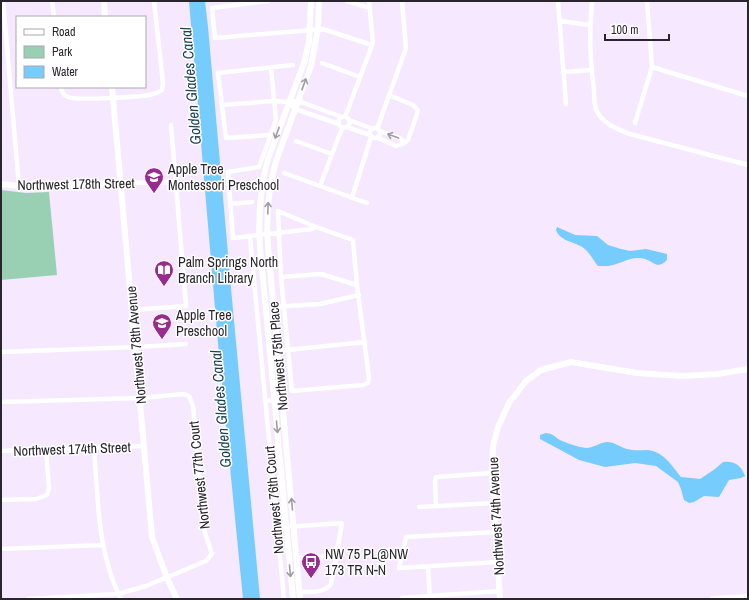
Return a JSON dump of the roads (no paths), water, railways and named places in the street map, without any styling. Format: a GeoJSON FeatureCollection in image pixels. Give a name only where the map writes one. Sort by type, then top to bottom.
{"type":"FeatureCollection","features":[{"type":"Feature","properties":{"kind":"street"},"geometry":{"type":"LineString","coordinates":[[3,1],[19,186]]}},
{"type":"Feature","properties":{"kind":"street"},"geometry":{"type":"LineString","coordinates":[[52,1],[54,16]]}},
{"type":"Feature","properties":{"kind":"street"},"geometry":{"type":"LineString","coordinates":[[104,1],[105,16]]}},
{"type":"Feature","properties":{"kind":"street"},"geometry":{"type":"LineString","coordinates":[[61,88],[65,96],[74,98],[114,98],[154,94],[162,90],[163,83],[154,1]]}},
{"type":"Feature","properties":{"kind":"street"},"geometry":{"type":"LineString","coordinates":[[268,1],[212,8],[215,38],[323,29],[372,45]]}},
{"type":"Feature","properties":{"kind":"street","name":"Northwest 75th Place"},"geometry":{"type":"LineString","coordinates":[[292,599],[259,235],[260,202],[264,173],[304,63],[310,30],[312,1]]}},
{"type":"Feature","properties":{"kind":"street","name":"Northwest 75th Place"},"geometry":{"type":"LineString","coordinates":[[300,596],[267,234],[268,202],[272,175],[294,109],[311,66],[318,29],[319,1]]}},
{"type":"Feature","properties":{"kind":"street"},"geometry":{"type":"LineString","coordinates":[[347,1],[370,8]]}},
{"type":"Feature","properties":{"kind":"street"},"geometry":{"type":"LineString","coordinates":[[320,186],[342,126],[339,121],[345,118],[373,43],[369,1]]}},
{"type":"Feature","properties":{"kind":"street"},"geometry":{"type":"LineString","coordinates":[[378,138],[380,136],[377,129],[406,48],[402,1]]}},
{"type":"Feature","properties":{"kind":"street"},"geometry":{"type":"LineString","coordinates":[[558,1],[566,104]]}},
{"type":"Feature","properties":{"kind":"street"},"geometry":{"type":"LineString","coordinates":[[592,1],[590,25],[592,70],[596,109],[608,124],[618,130],[748,165]]}},
{"type":"Feature","properties":{"kind":"street"},"geometry":{"type":"LineString","coordinates":[[635,123],[652,66],[647,1]]}},
{"type":"Feature","properties":{"kind":"street"},"geometry":{"type":"LineString","coordinates":[[560,21],[590,25]]}},
{"type":"Feature","properties":{"kind":"street"},"geometry":{"type":"LineString","coordinates":[[322,63],[360,78]]}},
{"type":"Feature","properties":{"kind":"street"},"geometry":{"type":"LineString","coordinates":[[270,135],[226,138],[218,73],[293,65]]}},
{"type":"Feature","properties":{"kind":"street"},"geometry":{"type":"LineString","coordinates":[[652,66],[748,96]]}},
{"type":"Feature","properties":{"kind":"street"},"geometry":{"type":"LineString","coordinates":[[271,68],[276,120],[259,167],[228,172],[233,238],[312,229],[316,227]]}},
{"type":"Feature","properties":{"kind":"street"},"geometry":{"type":"LineString","coordinates":[[563,72],[592,70]]}},
{"type":"Feature","properties":{"kind":"street","name":"Northwest 78th Avenue"},"geometry":{"type":"LineString","coordinates":[[112,88],[152,537],[177,599]]}},
{"type":"Feature","properties":{"kind":"street"},"geometry":{"type":"LineString","coordinates":[[289,102],[294,109],[371,136],[374,139],[378,138],[396,146],[404,144],[408,140],[418,112],[413,105],[389,95]]}},
{"type":"Feature","properties":{"kind":"street"},"geometry":{"type":"LineString","coordinates":[[222,105],[274,101],[298,101],[400,138],[404,144]]}},
{"type":"Feature","properties":{"kind":"street"},"geometry":{"type":"LineString","coordinates":[[342,126],[349,124],[345,118]]}},
{"type":"Feature","properties":{"kind":"street"},"geometry":{"type":"LineString","coordinates":[[133,310],[186,306],[171,125]]}},
{"type":"Feature","properties":{"kind":"street"},"geometry":{"type":"LineString","coordinates":[[352,198],[371,136],[371,131],[377,129]]}},
{"type":"Feature","properties":{"kind":"street"},"geometry":{"type":"LineString","coordinates":[[296,141],[332,154]]}},
{"type":"Feature","properties":{"kind":"street"},"geometry":{"type":"LineString","coordinates":[[284,173],[367,203]]}},
{"type":"Feature","properties":{"kind":"street","name":"Northwest 178th Street"},"geometry":{"type":"LineString","coordinates":[[1,184],[19,186],[176,182]]}},
{"type":"Feature","properties":{"kind":"street"},"geometry":{"type":"LineString","coordinates":[[230,204],[252,202]]}},
{"type":"Feature","properties":{"kind":"street"},"geometry":{"type":"LineString","coordinates":[[278,211],[316,227],[354,240],[357,286],[369,378],[368,383],[363,385],[292,391],[281,277],[278,211]]}},
{"type":"Feature","properties":{"kind":"street","name":"Northwest 76th Court"},"geometry":{"type":"LineString","coordinates":[[250,237],[284,599]]}},
{"type":"Feature","properties":{"kind":"street"},"geometry":{"type":"LineString","coordinates":[[281,277],[321,274],[357,286]]}},
{"type":"Feature","properties":{"kind":"street"},"geometry":{"type":"LineString","coordinates":[[273,306],[320,304],[359,296]]}},
{"type":"Feature","properties":{"kind":"street"},"geometry":{"type":"LineString","coordinates":[[268,338],[274,349],[277,351],[365,342]]}},
{"type":"Feature","properties":{"kind":"street"},"geometry":{"type":"LineString","coordinates":[[1,352],[186,344]]}},
{"type":"Feature","properties":{"kind":"street","name":"Northwest 74th Avenue"},"geometry":{"type":"LineString","coordinates":[[500,599],[492,473],[493,446],[498,427],[509,403],[526,381],[541,370],[571,362],[637,373],[683,376],[718,374],[748,369]]}},
{"type":"Feature","properties":{"kind":"street","name":"Northwest 77th Court"},"geometry":{"type":"LineString","coordinates":[[140,398],[184,394],[188,396],[193,406],[205,533],[212,554],[206,561],[168,578]]}},
{"type":"Feature","properties":{"kind":"street"},"geometry":{"type":"LineString","coordinates":[[1,402],[140,398]]}},
{"type":"Feature","properties":{"kind":"street"},"geometry":{"type":"LineString","coordinates":[[265,401],[282,399]]}},
{"type":"Feature","properties":{"kind":"street","name":"Northwest 174th Street"},"geometry":{"type":"LineString","coordinates":[[1,451],[144,446]]}},
{"type":"Feature","properties":{"kind":"street"},"geometry":{"type":"LineString","coordinates":[[94,447],[103,545],[109,568],[121,599]]}},
{"type":"Feature","properties":{"kind":"street"},"geometry":{"type":"LineString","coordinates":[[1,500],[36,499],[48,495],[49,488],[46,450]]}},
{"type":"Feature","properties":{"kind":"street"},"geometry":{"type":"LineString","coordinates":[[436,506],[436,477],[492,473]]}},
{"type":"Feature","properties":{"kind":"street"},"geometry":{"type":"LineString","coordinates":[[419,507],[494,503]]}},
{"type":"Feature","properties":{"kind":"street"},"geometry":{"type":"LineString","coordinates":[[286,527],[342,523],[331,584],[328,588],[323,590],[300,596]]}},
{"type":"Feature","properties":{"kind":"street"},"geometry":{"type":"LineString","coordinates":[[496,532],[406,537],[399,568],[498,562]]}},
{"type":"Feature","properties":{"kind":"street"},"geometry":{"type":"LineString","coordinates":[[1,549],[103,545]]}},
{"type":"Feature","properties":{"kind":"street"},"geometry":{"type":"LineString","coordinates":[[297,558],[336,556]]}},
{"type":"Feature","properties":{"kind":"street"},"geometry":{"type":"LineString","coordinates":[[428,567],[430,598]]}},
{"type":"Feature","properties":{"kind":"street"},"geometry":{"type":"LineString","coordinates":[[28,599],[118,594],[168,578]]}},
{"type":"Feature","properties":{"kind":"street"},"geometry":{"type":"LineString","coordinates":[[402,598],[430,598],[500,592]]}},
{"type":"Feature","properties":{"kind":"street"},"geometry":{"type":"LineString","coordinates":[[713,599],[748,597]]}},
{"type":"Feature","properties":{"kind":"water"},"geometry":{"type":"Polygon","coordinates":[[[189,1],[205,1],[260,599],[243,599],[219,355],[189,1]]]}},
{"type":"Feature","properties":{"kind":"water"},"geometry":{"type":"Polygon","coordinates":[[[557,227],[575,235],[597,236],[608,245],[621,249],[630,251],[646,249],[667,254],[667,260],[658,265],[645,259],[635,258],[608,266],[598,266],[588,252],[582,247],[565,240],[558,234],[556,230],[557,227]]]}},
{"type":"Feature","properties":{"kind":"water"},"geometry":{"type":"Polygon","coordinates":[[[546,433],[551,434],[560,440],[583,448],[607,442],[630,450],[654,451],[667,460],[681,477],[700,479],[723,462],[737,464],[745,476],[729,480],[719,497],[704,496],[694,502],[689,503],[684,500],[678,482],[656,466],[635,463],[605,467],[579,460],[540,439],[540,435],[546,433]]]}},
{"type":"Feature","properties":{"kind":"place","name":"Apple Tree Montessori Preschool"},"geometry":{"type":"Point","coordinates":[154,194]}},
{"type":"Feature","properties":{"kind":"place","name":"Palm Springs North Branch Library"},"geometry":{"type":"Point","coordinates":[164,287]}},
{"type":"Feature","properties":{"kind":"place","name":"Apple Tree Preschool"},"geometry":{"type":"Point","coordinates":[162,340]}},
{"type":"Feature","properties":{"kind":"place","name":"NW 75 PL@NW 173 TR N-N"},"geometry":{"type":"Point","coordinates":[311,579]}},
{"type":"Feature","properties":{"kind":"water label","name":"Golden Glades Canal"},"geometry":{"type":"Point","coordinates":[191,86]}},
{"type":"Feature","properties":{"kind":"water label","name":"Golden Glades Canal"},"geometry":{"type":"Point","coordinates":[221,409]}}]}
